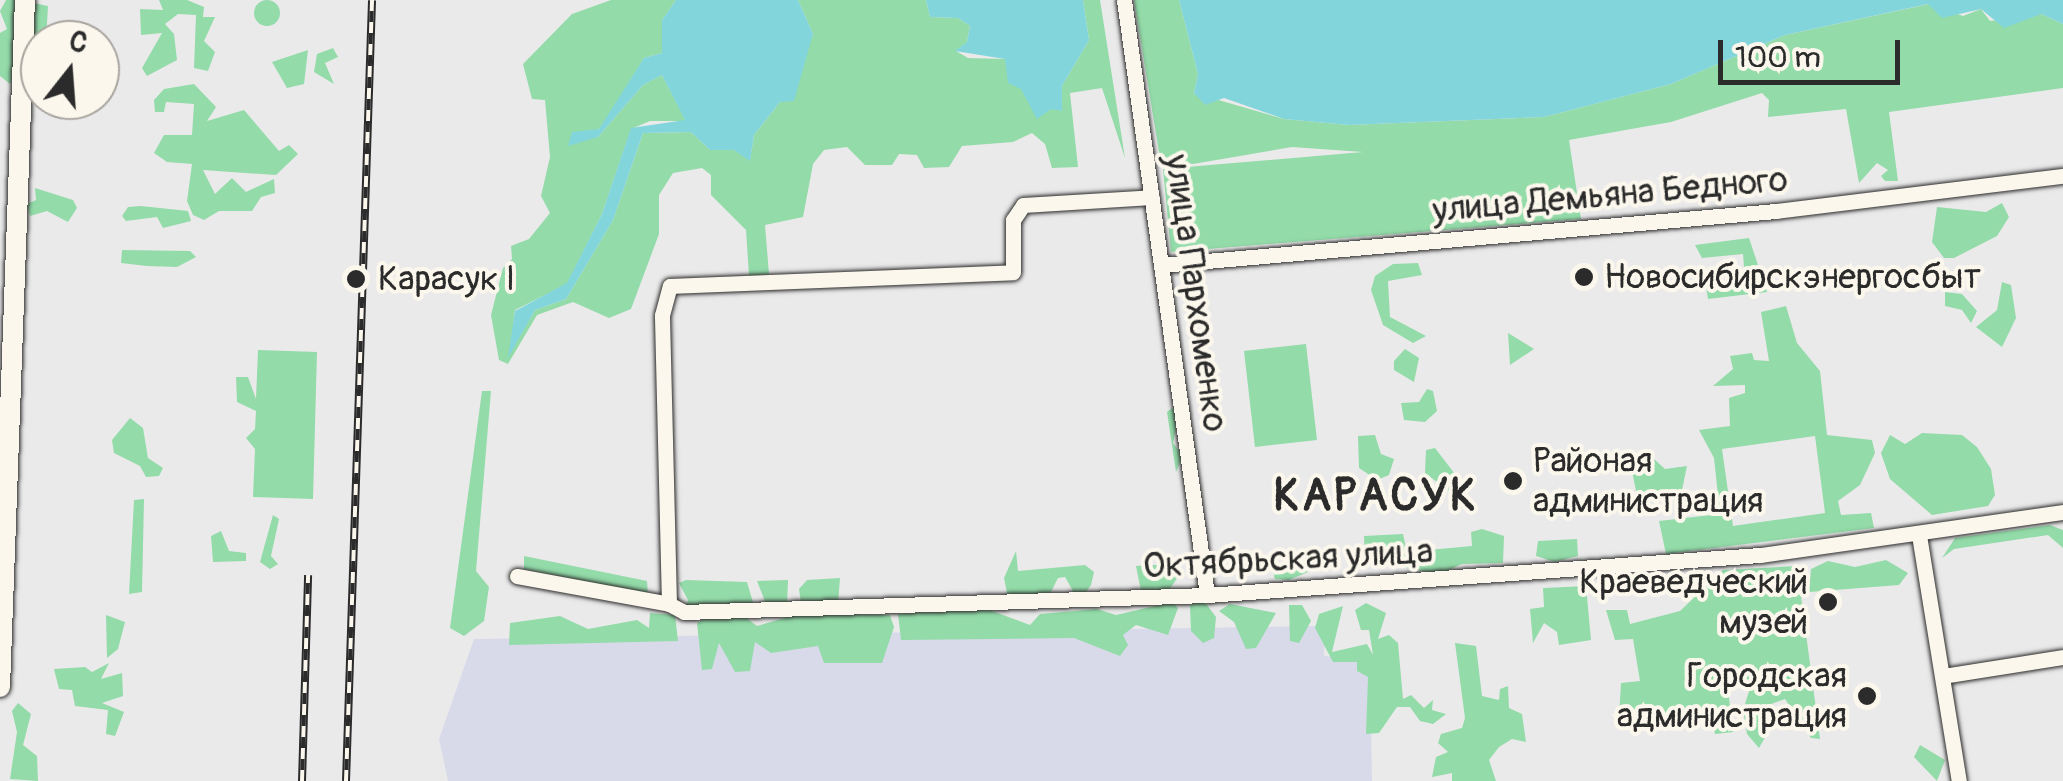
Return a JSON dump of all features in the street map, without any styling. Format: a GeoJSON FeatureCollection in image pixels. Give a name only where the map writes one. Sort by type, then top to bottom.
{"type":"FeatureCollection","features":[{"type":"Feature","properties":{"kind":"main road"},"geometry":{"type":"LineString","coordinates":[[0,688],[25,0]]}},
{"type":"Feature","properties":{"kind":"street","name":"улица Пархоменко"},"geometry":{"type":"LineString","coordinates":[[1124,0],[1207,595]]}},
{"type":"Feature","properties":{"kind":"street","name":"улица Демьяна Бедного"},"geometry":{"type":"LineString","coordinates":[[1161,265],[1756,213],[2063,176]]}},
{"type":"Feature","properties":{"kind":"street"},"geometry":{"type":"LineString","coordinates":[[669,604],[662,315],[670,286],[1013,272],[1012,220],[1023,205],[1152,197]]}},
{"type":"Feature","properties":{"kind":"street","name":"Октябрьская улица"},"geometry":{"type":"LineString","coordinates":[[517,576],[669,604],[684,612],[1207,595],[1601,570],[1919,535],[2063,512]]}},
{"type":"Feature","properties":{"kind":"street"},"geometry":{"type":"LineString","coordinates":[[1919,535],[1959,781]]}},
{"type":"Feature","properties":{"kind":"street"},"geometry":{"type":"LineString","coordinates":[[1944,676],[2063,657]]}},
{"type":"Feature","properties":{"kind":"shaded area"},"geometry":{"type":"Polygon","coordinates":[[[1325,626],[1324,656],[1370,658],[1372,781],[448,781],[439,739],[474,639],[1325,626]]]}},
{"type":"Feature","properties":{"kind":"green space"},"geometry":{"type":"Polygon","coordinates":[[[6,0],[17,0],[16,66],[10,84],[0,76],[0,33],[7,29],[0,11],[6,0]]]}},
{"type":"Feature","properties":{"kind":"green space"},"geometry":{"type":"Polygon","coordinates":[[[159,0],[187,0],[204,7],[203,17],[215,17],[204,41],[215,52],[208,71],[194,68],[196,15],[178,14],[165,24],[174,34],[177,60],[147,76],[142,68],[162,33],[141,35],[140,9],[163,10],[159,0]]]}},
{"type":"Feature","properties":{"kind":"green space"},"geometry":{"type":"Polygon","coordinates":[[[267,0],[276,4],[280,13],[276,22],[267,26],[258,22],[254,13],[258,4],[267,0]]]}},
{"type":"Feature","properties":{"kind":"green space"},"geometry":{"type":"Polygon","coordinates":[[[611,0],[676,0],[662,20],[662,53],[644,58],[619,104],[599,129],[584,134],[598,137],[643,85],[662,75],[686,121],[650,121],[631,129],[602,214],[567,284],[515,310],[510,353],[535,310],[566,299],[613,220],[643,133],[691,132],[710,150],[734,150],[750,160],[754,135],[780,102],[813,34],[798,0],[926,0],[930,17],[958,18],[970,26],[967,42],[956,51],[968,58],[1006,59],[1021,89],[1061,111],[1062,86],[1089,40],[1083,0],[1100,0],[1125,158],[1102,88],[1070,93],[1078,167],[1052,168],[1045,144],[1032,133],[1013,142],[962,146],[949,167],[924,168],[917,155],[899,154],[892,165],[865,165],[847,147],[824,150],[813,164],[803,217],[765,225],[769,274],[749,276],[746,230],[711,195],[711,175],[702,168],[673,173],[659,195],[659,234],[631,309],[609,318],[573,302],[537,315],[508,364],[499,360],[491,315],[503,268],[512,259],[511,246],[529,239],[550,213],[541,196],[550,157],[545,100],[532,99],[523,64],[572,14],[611,0]]]}},
{"type":"Feature","properties":{"kind":"green space"},"geometry":{"type":"Polygon","coordinates":[[[1134,0],[1179,0],[1198,74],[1194,93],[1284,119],[1349,125],[1544,117],[1671,84],[1785,35],[1929,4],[1963,16],[1981,9],[1990,21],[2041,14],[2063,24],[2063,88],[1889,112],[1898,181],[1885,181],[1881,176],[1888,170],[1877,163],[1859,183],[1846,109],[1768,117],[1769,100],[1762,93],[1671,122],[1569,140],[1581,219],[1171,252],[1163,169],[1363,152],[1292,147],[1193,164],[1160,158],[1134,0]]]}},
{"type":"Feature","properties":{"kind":"green space"},"geometry":{"type":"Polygon","coordinates":[[[34,3],[48,6],[47,20],[31,20],[34,3]]]}},
{"type":"Feature","properties":{"kind":"green space"},"geometry":{"type":"Polygon","coordinates":[[[333,48],[338,57],[325,63],[334,84],[314,72],[317,54],[333,48]]]}},
{"type":"Feature","properties":{"kind":"green space"},"geometry":{"type":"Polygon","coordinates":[[[308,50],[304,84],[287,88],[272,62],[308,50]]]}},
{"type":"Feature","properties":{"kind":"green space"},"geometry":{"type":"Polygon","coordinates":[[[194,84],[216,107],[207,121],[244,110],[279,151],[289,145],[298,154],[276,175],[203,170],[215,194],[232,178],[246,192],[274,179],[275,193],[261,197],[252,211],[219,211],[204,220],[193,215],[187,201],[192,164],[167,162],[154,153],[164,135],[192,135],[194,104],[166,102],[164,112],[155,112],[154,100],[164,89],[194,84]]]}},
{"type":"Feature","properties":{"kind":"green space"},"geometry":{"type":"Polygon","coordinates":[[[35,188],[73,200],[77,208],[68,222],[47,211],[30,216],[27,204],[36,200],[35,188]]]}},
{"type":"Feature","properties":{"kind":"green space"},"geometry":{"type":"Polygon","coordinates":[[[2002,203],[2009,217],[1997,236],[1954,258],[1944,258],[1932,242],[1937,207],[1986,212],[2002,203]]]}},
{"type":"Feature","properties":{"kind":"green space"},"geometry":{"type":"Polygon","coordinates":[[[128,207],[188,211],[191,221],[163,228],[157,217],[126,221],[122,216],[128,207]]]}},
{"type":"Feature","properties":{"kind":"green space"},"geometry":{"type":"Polygon","coordinates":[[[1749,238],[1767,292],[1708,299],[1706,286],[1745,280],[1743,254],[1702,258],[1695,245],[1749,238]]]}},
{"type":"Feature","properties":{"kind":"green space"},"geometry":{"type":"Polygon","coordinates":[[[122,250],[190,251],[196,257],[177,267],[147,266],[121,263],[122,250]]]}},
{"type":"Feature","properties":{"kind":"green space"},"geometry":{"type":"Polygon","coordinates":[[[1418,263],[1422,275],[1388,281],[1390,317],[1426,336],[1413,343],[1383,325],[1371,290],[1375,276],[1393,264],[1418,263]]]}},
{"type":"Feature","properties":{"kind":"green space"},"geometry":{"type":"Polygon","coordinates":[[[2002,282],[2011,285],[2016,318],[2002,347],[1976,327],[1997,310],[2002,282]]]}},
{"type":"Feature","properties":{"kind":"green space"},"geometry":{"type":"Polygon","coordinates":[[[1945,292],[1962,294],[1977,311],[1971,323],[1962,310],[1945,306],[1945,292]]]}},
{"type":"Feature","properties":{"kind":"green space"},"geometry":{"type":"Polygon","coordinates":[[[1786,306],[1797,343],[1820,371],[1827,435],[1872,440],[1875,453],[1860,485],[1838,501],[1841,515],[1871,513],[1874,528],[1666,554],[1659,521],[1720,514],[1714,458],[1699,430],[1730,426],[1729,398],[1745,393],[1745,385],[1713,386],[1733,369],[1730,356],[1752,353],[1754,360],[1769,361],[1761,312],[1786,306]],[[1815,436],[1722,449],[1733,526],[1825,513],[1815,436]]]}},
{"type":"Feature","properties":{"kind":"green space"},"geometry":{"type":"Polygon","coordinates":[[[1508,333],[1534,349],[1510,365],[1508,333]]]}},
{"type":"Feature","properties":{"kind":"green space"},"geometry":{"type":"Polygon","coordinates":[[[1306,344],[1317,440],[1255,447],[1244,351],[1306,344]]]}},
{"type":"Feature","properties":{"kind":"green space"},"geometry":{"type":"Polygon","coordinates":[[[1405,349],[1419,358],[1414,382],[1394,370],[1394,361],[1405,349]]]}},
{"type":"Feature","properties":{"kind":"green space"},"geometry":{"type":"Polygon","coordinates":[[[258,350],[317,352],[313,499],[253,497],[255,449],[246,438],[255,429],[256,411],[237,402],[236,377],[248,377],[256,399],[258,350]]]}},
{"type":"Feature","properties":{"kind":"green space"},"geometry":{"type":"Polygon","coordinates":[[[1427,389],[1433,391],[1437,411],[1425,422],[1404,420],[1401,403],[1419,402],[1427,389]]]}},
{"type":"Feature","properties":{"kind":"green space"},"geometry":{"type":"Polygon","coordinates":[[[482,391],[491,391],[476,571],[489,587],[484,621],[464,636],[450,628],[482,391]]]}},
{"type":"Feature","properties":{"kind":"green space"},"geometry":{"type":"Polygon","coordinates":[[[1172,408],[1179,416],[1173,443],[1183,456],[1176,472],[1167,412],[1172,408]]]}},
{"type":"Feature","properties":{"kind":"green space"},"geometry":{"type":"Polygon","coordinates":[[[130,418],[143,428],[148,458],[163,468],[159,476],[146,477],[140,466],[114,453],[112,440],[130,418]]]}},
{"type":"Feature","properties":{"kind":"green space"},"geometry":{"type":"Polygon","coordinates":[[[1922,433],[1962,435],[1977,447],[1991,469],[1995,495],[1988,506],[1932,515],[1890,479],[1881,453],[1890,435],[1905,444],[1922,433]]]}},
{"type":"Feature","properties":{"kind":"green space"},"geometry":{"type":"Polygon","coordinates":[[[1375,435],[1381,454],[1394,459],[1389,475],[1377,480],[1359,468],[1358,436],[1375,435]]]}},
{"type":"Feature","properties":{"kind":"green space"},"geometry":{"type":"Polygon","coordinates":[[[1435,448],[1458,478],[1453,494],[1425,473],[1426,450],[1435,448]]]}},
{"type":"Feature","properties":{"kind":"green space"},"geometry":{"type":"Polygon","coordinates":[[[1654,459],[1665,469],[1687,466],[1682,490],[1638,501],[1630,461],[1654,459]]]}},
{"type":"Feature","properties":{"kind":"green space"},"geometry":{"type":"Polygon","coordinates":[[[144,499],[142,592],[129,594],[134,500],[144,499]]]}},
{"type":"Feature","properties":{"kind":"green space"},"geometry":{"type":"Polygon","coordinates":[[[273,515],[279,519],[271,556],[278,564],[270,569],[260,562],[273,515]]]}},
{"type":"Feature","properties":{"kind":"green space"},"geometry":{"type":"Polygon","coordinates":[[[2050,525],[2063,530],[2063,548],[2048,535],[1954,549],[1942,558],[1955,538],[2050,525]]]}},
{"type":"Feature","properties":{"kind":"green space"},"geometry":{"type":"Polygon","coordinates":[[[1482,529],[1504,536],[1503,563],[1462,564],[1440,574],[1406,568],[1399,558],[1365,560],[1364,536],[1403,534],[1407,552],[1472,546],[1471,532],[1482,529]]]}},
{"type":"Feature","properties":{"kind":"green space"},"geometry":{"type":"Polygon","coordinates":[[[221,531],[229,551],[246,553],[246,561],[213,562],[211,536],[221,531]]]}},
{"type":"Feature","properties":{"kind":"green space"},"geometry":{"type":"Polygon","coordinates":[[[1577,539],[1578,556],[1555,562],[1536,556],[1538,541],[1577,539]]]}},
{"type":"Feature","properties":{"kind":"green space"},"geometry":{"type":"Polygon","coordinates":[[[1016,551],[1018,571],[1085,565],[1094,572],[1091,585],[1082,598],[1065,599],[1073,591],[1065,577],[1058,578],[1050,594],[1008,598],[1004,578],[1016,551]]]}},
{"type":"Feature","properties":{"kind":"green space"},"geometry":{"type":"Polygon","coordinates":[[[524,556],[647,581],[648,594],[524,569],[524,556]]]}},
{"type":"Feature","properties":{"kind":"green space"},"geometry":{"type":"Polygon","coordinates":[[[1886,560],[1908,573],[1899,585],[1809,592],[1811,569],[1828,561],[1855,567],[1886,560]]]}},
{"type":"Feature","properties":{"kind":"green space"},"geometry":{"type":"Polygon","coordinates":[[[1171,564],[1178,577],[1167,593],[1141,591],[1136,566],[1171,564]]]}},
{"type":"Feature","properties":{"kind":"green space"},"geometry":{"type":"Polygon","coordinates":[[[1303,564],[1308,572],[1289,580],[1275,579],[1271,567],[1303,564]]]}},
{"type":"Feature","properties":{"kind":"green space"},"geometry":{"type":"Polygon","coordinates":[[[1797,566],[1820,739],[1811,738],[1785,699],[1763,707],[1767,734],[1759,748],[1747,734],[1743,710],[1753,679],[1738,681],[1735,668],[1701,672],[1727,681],[1733,732],[1715,734],[1713,723],[1682,717],[1674,708],[1655,721],[1619,717],[1621,683],[1640,681],[1633,639],[1615,640],[1606,610],[1627,610],[1630,624],[1680,611],[1723,570],[1797,566]]]}},
{"type":"Feature","properties":{"kind":"green space"},"geometry":{"type":"Polygon","coordinates":[[[840,578],[838,604],[801,603],[799,589],[807,580],[840,578]]]}},
{"type":"Feature","properties":{"kind":"green space"},"geometry":{"type":"Polygon","coordinates":[[[788,580],[787,607],[768,609],[757,581],[788,580]]]}},
{"type":"Feature","properties":{"kind":"green space"},"geometry":{"type":"Polygon","coordinates":[[[747,582],[754,606],[685,609],[688,600],[679,583],[747,582]]]}},
{"type":"Feature","properties":{"kind":"green space"},"geometry":{"type":"Polygon","coordinates":[[[1586,586],[1591,640],[1559,645],[1557,632],[1544,623],[1533,643],[1530,609],[1544,607],[1543,588],[1586,586]]]}},
{"type":"Feature","properties":{"kind":"green space"},"geometry":{"type":"Polygon","coordinates":[[[1204,601],[1216,617],[1214,638],[1203,643],[1191,631],[1190,605],[1204,601]]]}},
{"type":"Feature","properties":{"kind":"green space"},"geometry":{"type":"Polygon","coordinates":[[[1172,602],[1178,608],[1168,635],[1136,625],[1123,635],[1128,645],[1120,656],[1074,638],[901,640],[898,614],[984,608],[1030,625],[1040,614],[1097,609],[1116,615],[1172,602]]]}},
{"type":"Feature","properties":{"kind":"green space"},"geometry":{"type":"Polygon","coordinates":[[[1366,603],[1386,613],[1378,639],[1389,635],[1398,643],[1403,699],[1411,695],[1424,708],[1433,700],[1432,710],[1446,714],[1433,724],[1420,721],[1410,707],[1397,707],[1379,733],[1366,734],[1368,677],[1357,671],[1357,662],[1333,662],[1315,628],[1319,614],[1343,606],[1332,652],[1367,644],[1373,655],[1369,630],[1361,630],[1355,610],[1366,603]]]}},
{"type":"Feature","properties":{"kind":"green space"},"geometry":{"type":"Polygon","coordinates":[[[1230,604],[1276,613],[1256,648],[1246,649],[1234,622],[1219,611],[1230,604]]]}},
{"type":"Feature","properties":{"kind":"green space"},"geometry":{"type":"Polygon","coordinates":[[[1289,605],[1302,605],[1311,621],[1299,643],[1290,641],[1289,605]]]}},
{"type":"Feature","properties":{"kind":"green space"},"geometry":{"type":"Polygon","coordinates":[[[715,612],[741,614],[757,626],[798,614],[890,615],[894,627],[882,663],[824,663],[818,646],[771,653],[755,642],[750,671],[735,672],[719,643],[712,669],[702,670],[697,623],[715,612]]]}},
{"type":"Feature","properties":{"kind":"green space"},"geometry":{"type":"Polygon","coordinates":[[[650,613],[675,615],[678,641],[509,645],[510,623],[560,616],[588,629],[637,620],[649,628],[650,613]]]}},
{"type":"Feature","properties":{"kind":"green space"},"geometry":{"type":"Polygon","coordinates":[[[106,615],[125,622],[118,649],[107,658],[106,615]]]}},
{"type":"Feature","properties":{"kind":"green space"},"geometry":{"type":"Polygon","coordinates":[[[1455,643],[1476,646],[1482,696],[1499,700],[1500,689],[1508,686],[1509,708],[1522,714],[1526,742],[1512,739],[1489,760],[1496,781],[1452,781],[1452,773],[1432,777],[1436,757],[1448,752],[1438,743],[1441,734],[1462,728],[1465,718],[1455,643]]]}},
{"type":"Feature","properties":{"kind":"green space"},"geometry":{"type":"Polygon","coordinates":[[[109,663],[101,679],[122,673],[123,696],[102,703],[124,712],[115,736],[106,734],[108,710],[75,706],[72,690],[59,689],[54,669],[85,667],[92,672],[109,663]]]}},
{"type":"Feature","properties":{"kind":"green space"},"geometry":{"type":"Polygon","coordinates":[[[18,703],[31,714],[23,745],[37,756],[38,781],[10,779],[17,732],[12,711],[18,703]]]}},
{"type":"Feature","properties":{"kind":"green space"},"geometry":{"type":"Polygon","coordinates":[[[1920,745],[1945,760],[1937,781],[1914,757],[1920,745]]]}},
{"type":"Feature","properties":{"kind":"water"},"geometry":{"type":"Polygon","coordinates":[[[676,0],[798,0],[813,34],[794,101],[780,102],[754,135],[750,161],[734,150],[710,150],[691,132],[643,133],[613,220],[566,299],[535,310],[508,358],[515,311],[567,283],[602,214],[631,128],[685,120],[662,75],[643,85],[598,137],[568,146],[572,132],[599,129],[644,58],[662,53],[662,20],[676,0]]]}},
{"type":"Feature","properties":{"kind":"water"},"geometry":{"type":"Polygon","coordinates":[[[926,0],[1083,0],[1089,40],[1062,86],[1062,111],[1051,109],[1037,119],[1021,89],[1008,83],[1005,59],[955,51],[967,42],[970,26],[958,18],[930,17],[926,0]]]}},
{"type":"Feature","properties":{"kind":"water"},"geometry":{"type":"Polygon","coordinates":[[[1179,0],[2063,0],[2063,24],[2041,14],[2004,28],[1981,9],[1942,18],[1928,4],[1785,35],[1671,84],[1544,117],[1349,125],[1284,119],[1224,98],[1205,105],[1194,93],[1198,74],[1179,0]]]}},
{"type":"Feature","properties":{"kind":"railway"},"geometry":{"type":"LineString","coordinates":[[346,781],[372,0]]}},
{"type":"Feature","properties":{"kind":"railway"},"geometry":{"type":"LineString","coordinates":[[302,781],[308,575]]}},
{"type":"Feature","properties":{"kind":"place","name":"Новосибирскэнергосбыт"},"geometry":{"type":"Point","coordinates":[1584,277]}},
{"type":"Feature","properties":{"kind":"place","name":"Карасук I"},"geometry":{"type":"Point","coordinates":[356,279]}},
{"type":"Feature","properties":{"kind":"place","name":"Районая администрация"},"geometry":{"type":"Point","coordinates":[1513,481]}},
{"type":"Feature","properties":{"kind":"place","name":"Краеведческий музей"},"geometry":{"type":"Point","coordinates":[1828,602]}},
{"type":"Feature","properties":{"kind":"place","name":"Городская администрация"},"geometry":{"type":"Point","coordinates":[1867,696]}},
{"type":"Feature","properties":{"kind":"district","name":"КАРАСУК"},"geometry":{"type":"Point","coordinates":[1376,497]}}]}
